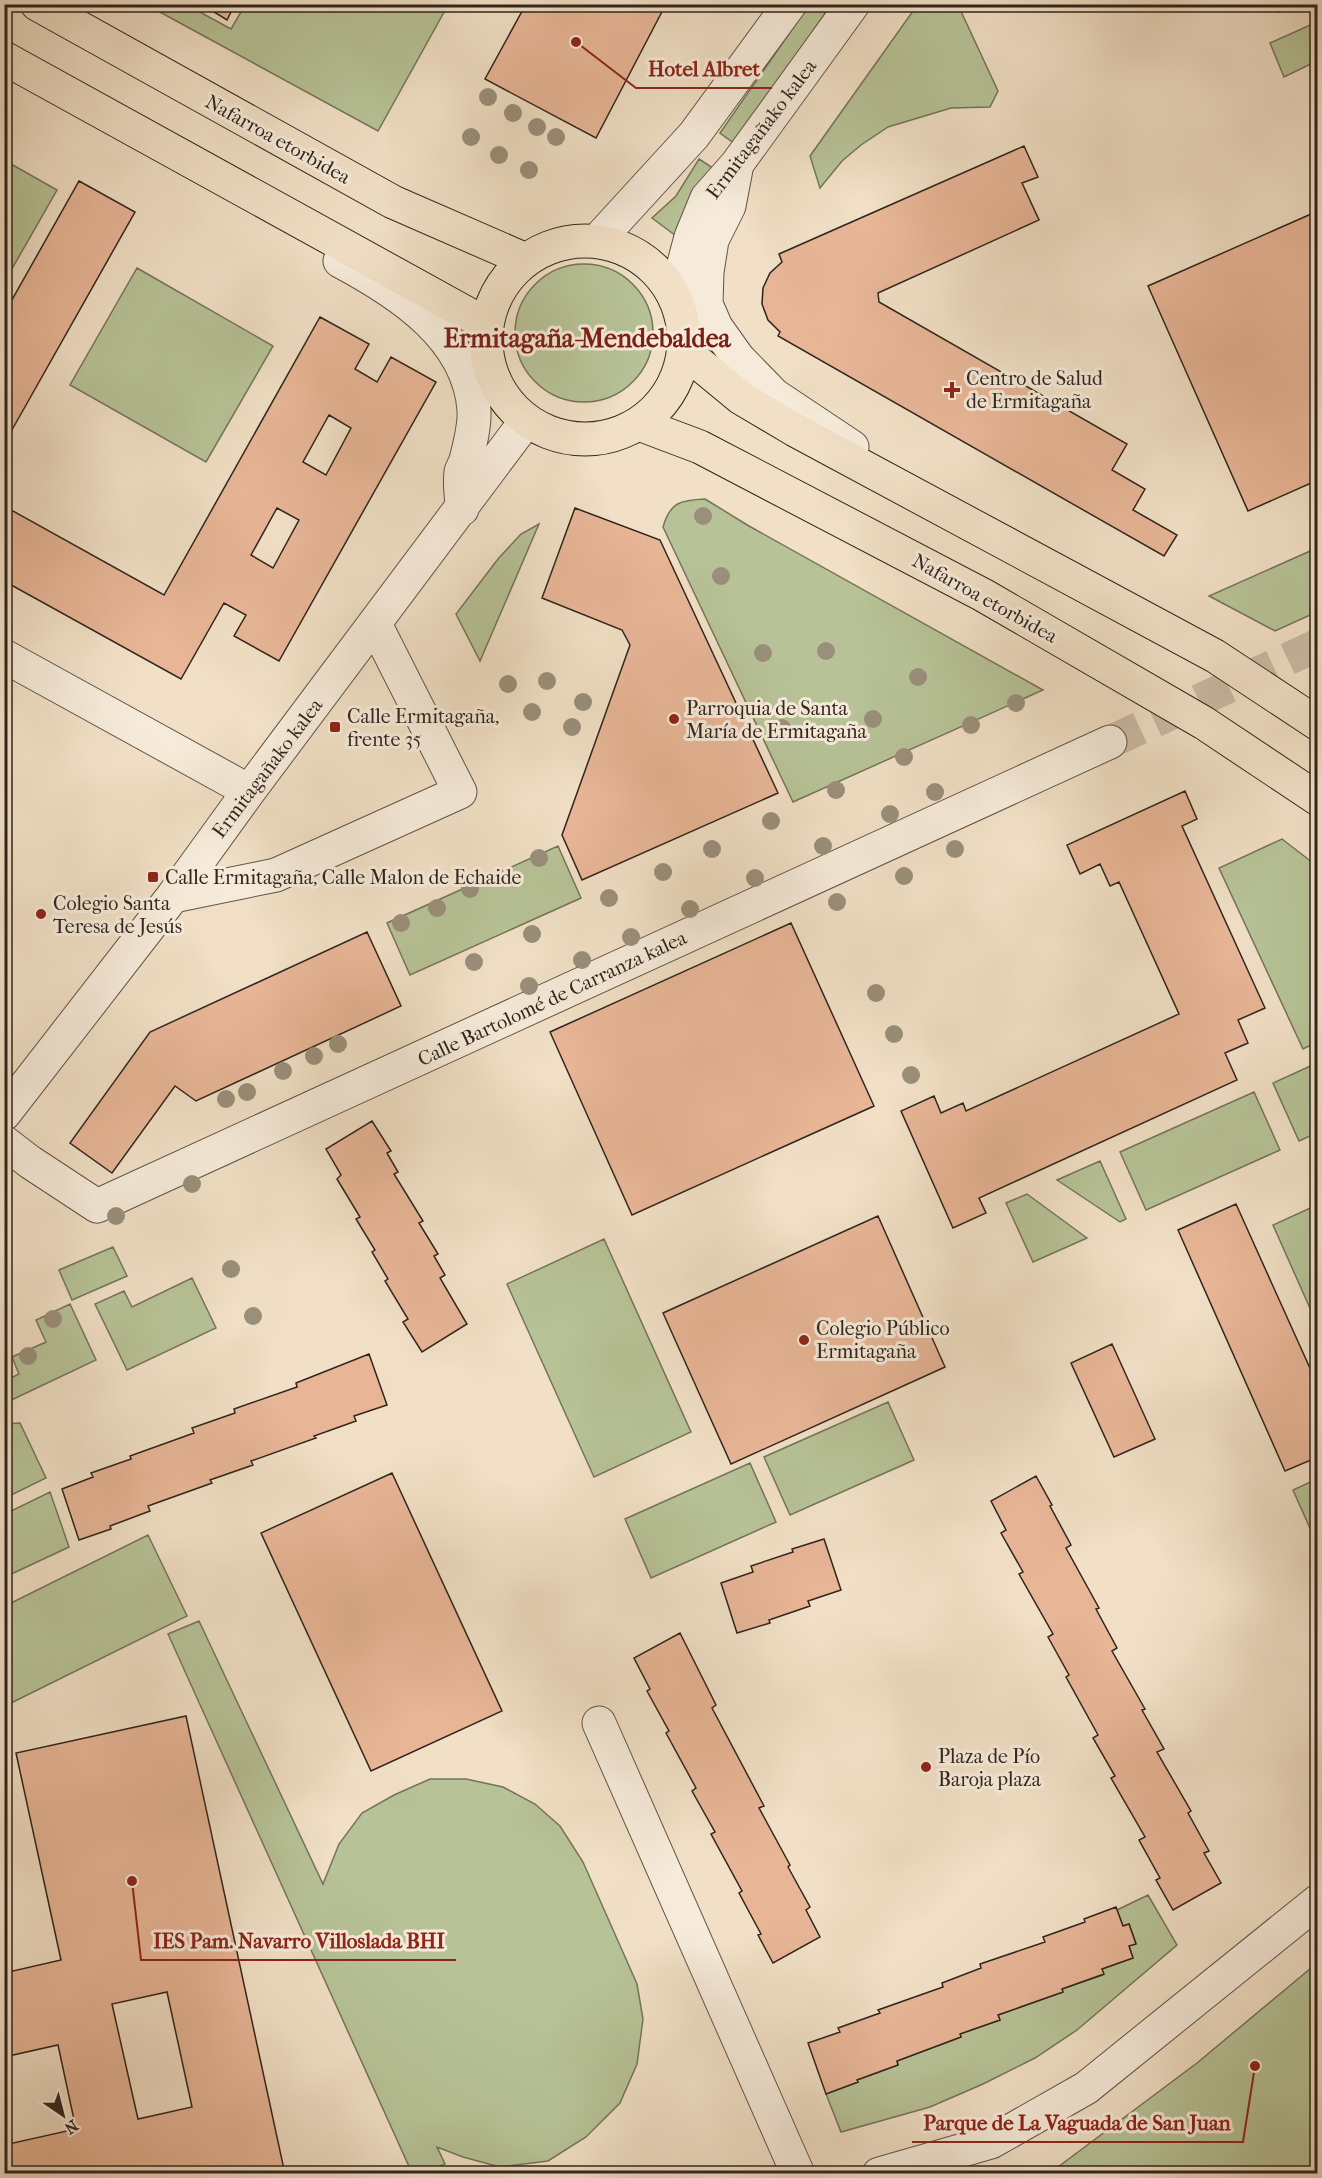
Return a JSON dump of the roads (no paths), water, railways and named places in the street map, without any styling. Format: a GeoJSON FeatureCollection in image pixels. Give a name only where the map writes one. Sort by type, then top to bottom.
{"type":"FeatureCollection","features":[{"type":"Feature","properties":{"kind":"main road","name":"Nafarroa etorbidea"},"geometry":{"type":"LineString","coordinates":[[37,4],[393,202],[526,260]]}},
{"type":"Feature","properties":{"kind":"main road"},"geometry":{"type":"LineString","coordinates":[[4,58],[486,324]]}},
{"type":"Feature","properties":{"kind":"main road"},"geometry":{"type":"LineString","coordinates":[[572,241],[597,241],[629,250],[656,269],[675,297],[683,323],[684,351],[677,380],[661,404],[639,424],[611,436],[582,440],[552,435],[526,421],[506,402],[492,378],[485,351],[486,324],[494,299],[507,277],[526,260],[556,245],[572,241]]}},
{"type":"Feature","properties":{"kind":"main road"},"geometry":{"type":"LineString","coordinates":[[684,351],[741,398],[863,467],[1215,656],[1317,724]]}},
{"type":"Feature","properties":{"kind":"main road","name":"Nafarroa etorbidea"},"geometry":{"type":"LineString","coordinates":[[639,424],[700,447],[983,595],[1204,723],[1317,799]]}},
{"type":"Feature","properties":{"kind":"street"},"geometry":{"type":"LineString","coordinates":[[597,241],[694,135],[790,4]]}},
{"type":"Feature","properties":{"kind":"street","name":"Ermitagañako kalea"},"geometry":{"type":"LineString","coordinates":[[675,297],[691,237],[707,198],[738,164],[853,4]]}},
{"type":"Feature","properties":{"kind":"street"},"geometry":{"type":"LineString","coordinates":[[738,164],[729,206],[712,240],[706,304],[709,312],[716,327],[738,358],[774,395],[854,448],[863,467]]}},
{"type":"Feature","properties":{"kind":"street"},"geometry":{"type":"LineString","coordinates":[[267,202],[300,238],[398,296],[430,322],[464,368],[474,411],[472,432],[461,472],[462,509]]}},
{"type":"Feature","properties":{"kind":"street","name":"Ermitagañako kalea"},"geometry":{"type":"LineString","coordinates":[[4,1114],[173,896],[526,421]]}},
{"type":"Feature","properties":{"kind":"street"},"geometry":{"type":"LineString","coordinates":[[173,896],[276,875],[460,792],[375,624]]}},
{"type":"Feature","properties":{"kind":"street"},"geometry":{"type":"LineString","coordinates":[[4,656],[249,791]]}},
{"type":"Feature","properties":{"kind":"street","name":"Calle Bartolomé de Carranza kalea"},"geometry":{"type":"LineString","coordinates":[[4,1142],[97,1206],[1110,742]]}},
{"type":"Feature","properties":{"kind":"street"},"geometry":{"type":"LineString","coordinates":[[599,1723],[798,2174]]}},
{"type":"Feature","properties":{"kind":"street"},"geometry":{"type":"LineString","coordinates":[[879,2174],[991,2142],[1086,2088],[1317,1900]]}},
{"type":"Feature","properties":{"kind":"tunnel"},"geometry":{"type":"LineString","coordinates":[[1110,742],[1318,645]]}},
{"type":"Feature","properties":{"kind":"place","name":"Hotel Albret"},"geometry":{"type":"Point","coordinates":[576,42]}},
{"type":"Feature","properties":{"kind":"place","name":"Centro de Salud de Ermitagaña"},"geometry":{"type":"Point","coordinates":[952,390]}},
{"type":"Feature","properties":{"kind":"place","name":"Parroquia de Santa María de Ermitagaña"},"geometry":{"type":"Point","coordinates":[674,719]}},
{"type":"Feature","properties":{"kind":"place","name":"Calle Ermitagaña, frente 35"},"geometry":{"type":"Point","coordinates":[335,727]}},
{"type":"Feature","properties":{"kind":"place","name":"Calle Ermitagaña, Calle Malon de Echaide"},"geometry":{"type":"Point","coordinates":[153,877]}},
{"type":"Feature","properties":{"kind":"place","name":"Colegio Santa Teresa de Jesús"},"geometry":{"type":"Point","coordinates":[41,914]}},
{"type":"Feature","properties":{"kind":"place","name":"Colegio Público Ermitagaña"},"geometry":{"type":"Point","coordinates":[804,1340]}},
{"type":"Feature","properties":{"kind":"place","name":"Plaza de Pío Baroja plaza"},"geometry":{"type":"Point","coordinates":[926,1767]}},
{"type":"Feature","properties":{"kind":"place","name":"IES Pam. Navarro Villoslada BHI"},"geometry":{"type":"Point","coordinates":[132,1881]}},
{"type":"Feature","properties":{"kind":"place","name":"Parque de La Vaguada de San Juan"},"geometry":{"type":"Point","coordinates":[1255,2066]}},
{"type":"Feature","properties":{"kind":"district","name":"Ermitagaña-Mendebaldea"},"geometry":{"type":"Point","coordinates":[587,338]}}]}
